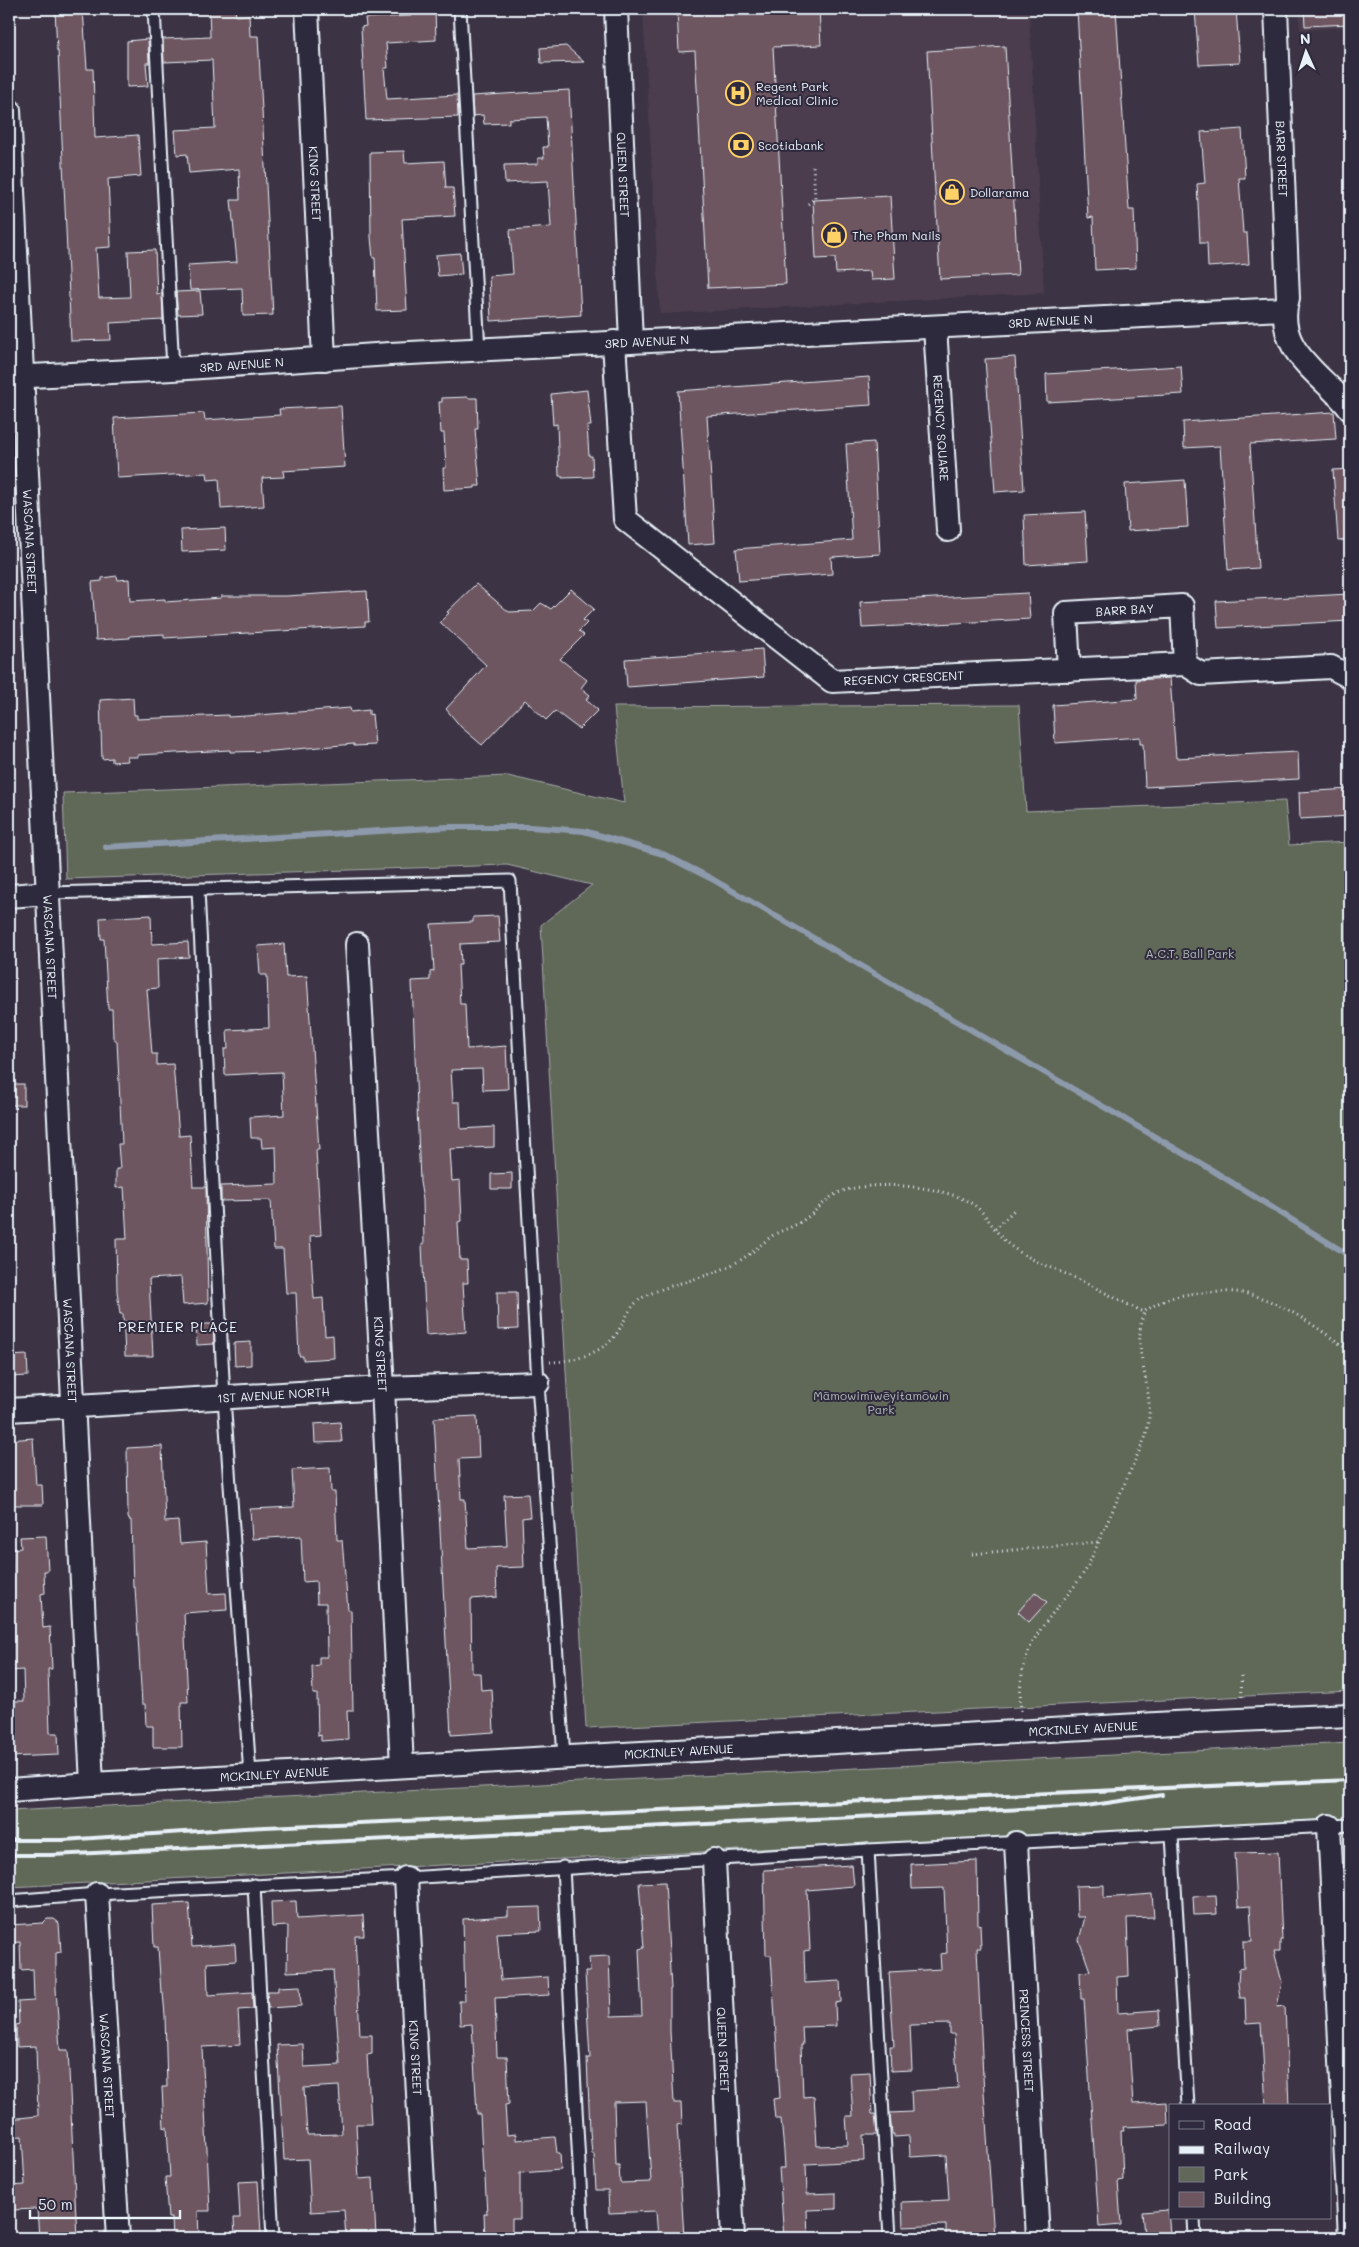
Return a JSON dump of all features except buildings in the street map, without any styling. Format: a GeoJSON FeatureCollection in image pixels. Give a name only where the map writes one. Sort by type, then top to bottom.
{"type":"FeatureCollection","features":[{"type":"Feature","properties":{"kind":"street","name":"KING STREET"},"geometry":{"type":"LineString","coordinates":[[307,9],[324,359]]}},
{"type":"Feature","properties":{"kind":"street","name":"QUEEN STREET"},"geometry":{"type":"LineString","coordinates":[[616,9],[623,342]]}},
{"type":"Feature","properties":{"kind":"street","name":"BARR STREET"},"geometry":{"type":"LineString","coordinates":[[1276,9],[1288,298],[1284,309]]}},
{"type":"Feature","properties":{"kind":"street","name":"WASCANA STREET"},"geometry":{"type":"LineString","coordinates":[[9,110],[16,376],[48,893],[92,1784]]}},
{"type":"Feature","properties":{"kind":"street","name":"3RD AVENUE N"},"geometry":{"type":"LineString","coordinates":[[16,376],[173,369],[623,342],[1284,309]]}},
{"type":"Feature","properties":{"kind":"street"},"geometry":{"type":"LineString","coordinates":[[1284,309],[1286,330],[1299,358],[1350,409]]}},
{"type":"Feature","properties":{"kind":"street","name":"REGENCY SQUARE"},"geometry":{"type":"LineString","coordinates":[[935,327],[948,530]]}},
{"type":"Feature","properties":{"kind":"street","name":"REGENCY CRESCENT"},"geometry":{"type":"LineString","coordinates":[[623,342],[625,520],[832,681],[1185,664],[1201,674],[1331,667],[1350,677]]}},
{"type":"Feature","properties":{"kind":"street","name":"BARR BAY"},"geometry":{"type":"LineString","coordinates":[[1069,670],[1066,613],[1182,606],[1185,664]]}},
{"type":"Feature","properties":{"kind":"street"},"geometry":{"type":"LineString","coordinates":[[9,896],[48,893]]}},
{"type":"Feature","properties":{"kind":"street","name":"KING STREET"},"geometry":{"type":"LineString","coordinates":[[357,944],[383,1388],[402,1766]]}},
{"type":"Feature","properties":{"kind":"street","name":"1ST AVENUE NORTH"},"geometry":{"type":"LineString","coordinates":[[9,1410],[73,1408],[383,1388],[537,1373]]}},
{"type":"Feature","properties":{"kind":"street","name":"MCKINLEY AVENUE"},"geometry":{"type":"LineString","coordinates":[[9,1790],[1023,1731],[1350,1715]]}},
{"type":"Feature","properties":{"kind":"street"},"geometry":{"type":"LineString","coordinates":[[1340,1826],[1350,2238]]}},
{"type":"Feature","properties":{"kind":"street","name":"PRINCESS STREET"},"geometry":{"type":"LineString","coordinates":[[1016,1843],[1038,2238]]}},
{"type":"Feature","properties":{"kind":"street","name":"QUEEN STREET"},"geometry":{"type":"LineString","coordinates":[[714,1860],[732,2238]]}},
{"type":"Feature","properties":{"kind":"street","name":"KING STREET"},"geometry":{"type":"LineString","coordinates":[[406,1878],[426,2238]]}},
{"type":"Feature","properties":{"kind":"street","name":"WASCANA STREET"},"geometry":{"type":"LineString","coordinates":[[97,1894],[118,2238]]}},
{"type":"Feature","properties":{"kind":"lane"},"geometry":{"type":"LineString","coordinates":[[154,9],[173,369]]}},
{"type":"Feature","properties":{"kind":"lane"},"geometry":{"type":"LineString","coordinates":[[460,9],[479,351]]}},
{"type":"Feature","properties":{"kind":"lane"},"geometry":{"type":"LineString","coordinates":[[48,893],[510,881],[537,1373],[564,1757]]}},
{"type":"Feature","properties":{"kind":"lane"},"geometry":{"type":"LineString","coordinates":[[198,890],[224,1398],[250,1775]]}},
{"type":"Feature","properties":{"kind":"lane"},"geometry":{"type":"LineString","coordinates":[[9,1901],[97,1894],[406,1878],[563,1867],[1340,1826]]}},
{"type":"Feature","properties":{"kind":"lane"},"geometry":{"type":"LineString","coordinates":[[1172,1835],[1188,2104]]}},
{"type":"Feature","properties":{"kind":"lane"},"geometry":{"type":"LineString","coordinates":[[868,1850],[890,2238]]}},
{"type":"Feature","properties":{"kind":"lane"},"geometry":{"type":"LineString","coordinates":[[563,1867],[583,2238]]}},
{"type":"Feature","properties":{"kind":"lane"},"geometry":{"type":"LineString","coordinates":[[254,1886],[273,2238]]}},
{"type":"Feature","properties":{"kind":"lane"},"geometry":{"type":"LineString","coordinates":[[1194,2220],[1195,2238]]}},
{"type":"Feature","properties":{"kind":"path"},"geometry":{"type":"LineString","coordinates":[[808,204],[815,198],[813,164]]}},
{"type":"Feature","properties":{"kind":"path"},"geometry":{"type":"LineString","coordinates":[[537,1373],[558,1362],[594,1352],[607,1345],[617,1333],[628,1311],[644,1296],[725,1268],[743,1259],[778,1233],[806,1219],[838,1193],[852,1189],[885,1187],[942,1192],[974,1206],[995,1229],[998,1235],[1021,1253],[1144,1312]]}},
{"type":"Feature","properties":{"kind":"path"},"geometry":{"type":"LineString","coordinates":[[995,1229],[1014,1210]]}},
{"type":"Feature","properties":{"kind":"path"},"geometry":{"type":"LineString","coordinates":[[1023,1731],[1020,1693],[1026,1656],[1032,1640],[1087,1568],[1149,1424],[1150,1397],[1140,1349],[1139,1332],[1144,1312],[1155,1303],[1173,1297],[1190,1294],[1234,1292],[1269,1301],[1294,1314],[1350,1351]]}},
{"type":"Feature","properties":{"kind":"path"},"geometry":{"type":"LineString","coordinates":[[972,1554],[1099,1542]]}},
{"type":"Feature","properties":{"kind":"shaded area"},"geometry":{"type":"Polygon","coordinates":[[[643,9],[1029,9],[1044,293],[660,314],[643,9]]]}},
{"type":"Feature","properties":{"kind":"shaded area"},"geometry":{"type":"Polygon","coordinates":[[[1299,9],[1350,9],[1350,27],[1300,30],[1299,9]]]}},
{"type":"Feature","properties":{"kind":"green space","name":"Māmowimīwēyitamōwin Park"},"geometry":{"type":"Polygon","coordinates":[[[1019,705],[1026,811],[1285,801],[1289,845],[1350,842],[1350,1691],[586,1728],[541,925],[592,885],[507,865],[66,879],[63,793],[508,776],[624,803],[614,707],[1019,705]]]}},
{"type":"Feature","properties":{"kind":"green space"},"geometry":{"type":"Polygon","coordinates":[[[1350,1743],[1350,1819],[9,1887],[9,1811],[1350,1743]]]}},
{"type":"Feature","properties":{"kind":"waterway"},"geometry":{"type":"LineString","coordinates":[[106,847],[448,827],[530,827],[584,831],[663,854],[712,879],[1207,1167],[1350,1256]]}},
{"type":"Feature","properties":{"kind":"railway"},"geometry":{"type":"LineString","coordinates":[[9,1840],[63,1840],[244,1828],[1350,1780]]}},
{"type":"Feature","properties":{"kind":"railway"},"geometry":{"type":"LineString","coordinates":[[9,1855],[52,1855],[1086,1806],[1162,1795]]}},
{"type":"Feature","properties":{"kind":"place","name":"Regent Park Medical Clinic"},"geometry":{"type":"Point","coordinates":[738,93]}},
{"type":"Feature","properties":{"kind":"place","name":"Scotiabank"},"geometry":{"type":"Point","coordinates":[741,145]}},
{"type":"Feature","properties":{"kind":"place","name":"Dollarama"},"geometry":{"type":"Point","coordinates":[952,192]}},
{"type":"Feature","properties":{"kind":"place","name":"The Pham Nails"},"geometry":{"type":"Point","coordinates":[834,235]}},
{"type":"Feature","properties":{"kind":"district","name":"PREMIER PLACE"},"geometry":{"type":"Point","coordinates":[178,1326]}},
{"type":"Feature","properties":{"kind":"park label","name":"A.C.T. Ball Park"},"geometry":{"type":"Point","coordinates":[1190,953]}}]}
